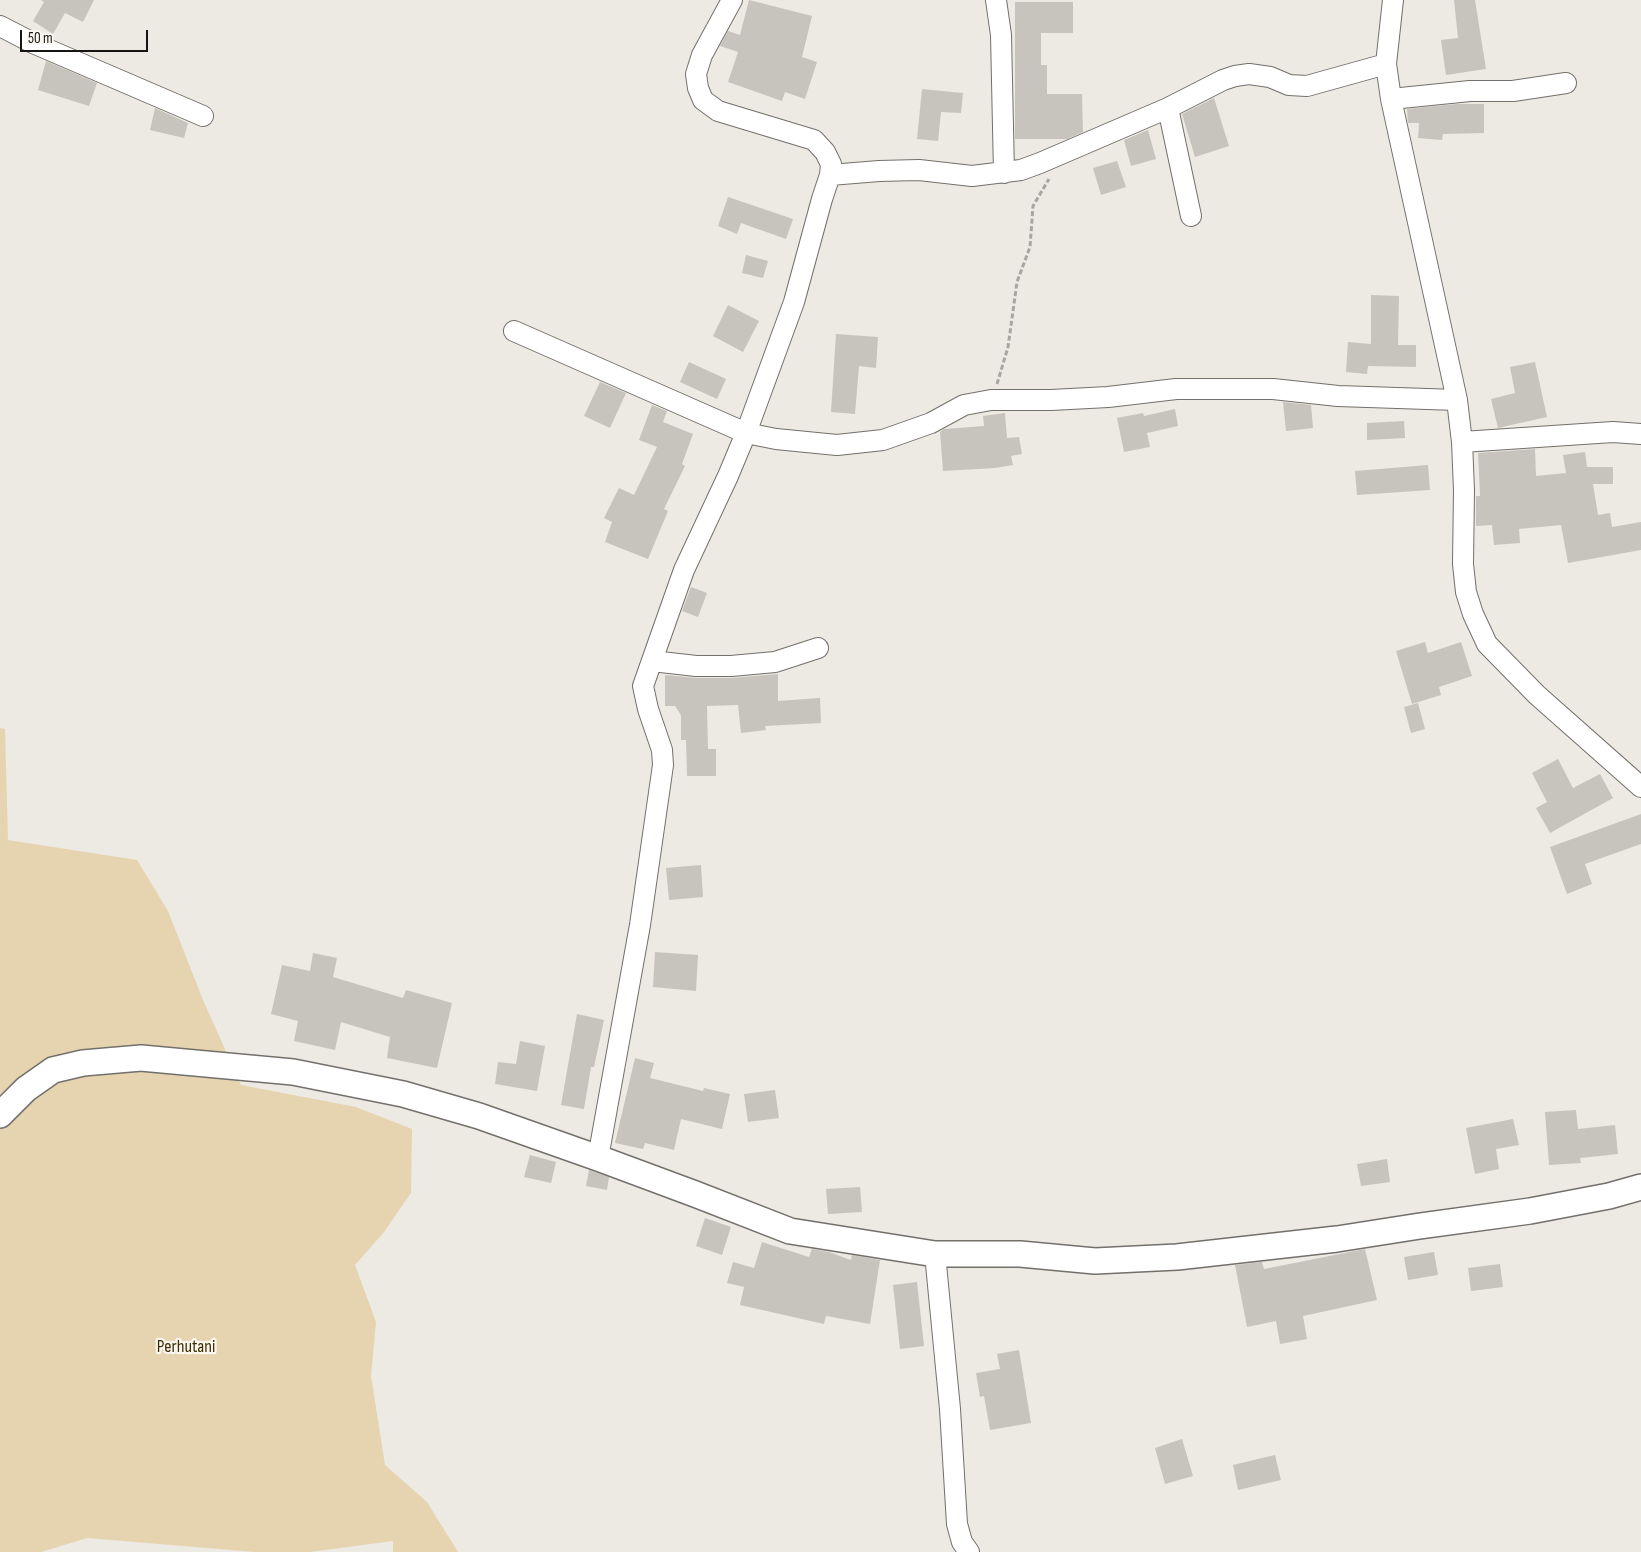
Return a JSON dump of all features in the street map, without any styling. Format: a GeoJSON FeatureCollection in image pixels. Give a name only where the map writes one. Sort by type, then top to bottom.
{"type":"FeatureCollection","features":[{"type":"Feature","properties":{"kind":"street"},"geometry":{"type":"LineString","coordinates":[[598,1158],[640,925],[662,765],[662,750],[642,686],[684,570],[746,433],[794,302],[830,175],[831,164],[825,152],[814,140],[718,111],[703,100],[698,88],[696,74],[702,55],[732,0]]}},
{"type":"Feature","properties":{"kind":"street"},"geometry":{"type":"LineString","coordinates":[[996,0],[1001,36],[1004,173]]}},
{"type":"Feature","properties":{"kind":"street"},"geometry":{"type":"LineString","coordinates":[[1393,0],[1386,64],[1391,99],[1457,400],[1462,442],[1464,490],[1463,564],[1466,592],[1473,614],[1487,644],[1537,694],[1641,787]]}},
{"type":"Feature","properties":{"kind":"street"},"geometry":{"type":"LineString","coordinates":[[0,26],[33,43],[203,116]]}},
{"type":"Feature","properties":{"kind":"street"},"geometry":{"type":"LineString","coordinates":[[830,175],[919,170],[972,176],[1021,170],[1168,108],[1223,80],[1235,76],[1249,74],[1270,77],[1289,85],[1307,86],[1386,64]]}},
{"type":"Feature","properties":{"kind":"street"},"geometry":{"type":"LineString","coordinates":[[1391,99],[1470,91],[1513,90],[1566,83]]}},
{"type":"Feature","properties":{"kind":"street"},"geometry":{"type":"LineString","coordinates":[[1168,108],[1191,216]]}},
{"type":"Feature","properties":{"kind":"street"},"geometry":{"type":"LineString","coordinates":[[514,331],[746,433],[776,439],[837,445],[883,440],[932,423],[964,405],[990,400],[1108,398],[1176,388],[1273,389],[1338,396],[1457,400]]}},
{"type":"Feature","properties":{"kind":"street"},"geometry":{"type":"LineString","coordinates":[[1462,442],[1613,432],[1641,434]]}},
{"type":"Feature","properties":{"kind":"street"},"geometry":{"type":"LineString","coordinates":[[652,661],[696,666],[740,665],[775,662],[818,648]]}},
{"type":"Feature","properties":{"kind":"street"},"geometry":{"type":"LineString","coordinates":[[0,1115],[26,1089],[53,1070],[83,1063],[141,1058],[293,1072],[403,1094],[479,1116],[598,1158],[790,1231],[935,1254],[1020,1254],[1095,1260],[1177,1257],[1337,1239],[1530,1211],[1641,1188]]}},
{"type":"Feature","properties":{"kind":"street"},"geometry":{"type":"LineString","coordinates":[[935,1254],[950,1409],[957,1524],[962,1542],[969,1552]]}},
{"type":"Feature","properties":{"kind":"path"},"geometry":{"type":"LineString","coordinates":[[990,400],[1008,347],[1017,282],[1030,247],[1034,206],[1064,152]]}},
{"type":"Feature","properties":{"kind":"green space","name":"Perhutani"},"geometry":{"type":"Polygon","coordinates":[[[0,728],[5,729],[8,840],[137,860],[168,911],[203,1000],[241,1085],[356,1107],[412,1129],[411,1193],[384,1232],[355,1265],[376,1322],[371,1376],[385,1465],[427,1502],[458,1552],[393,1552],[393,1541],[310,1552],[255,1552],[87,1538],[41,1552],[0,1552],[0,728]]]}},
{"type":"Feature","properties":{"kind":"building"},"geometry":{"type":"Polygon","coordinates":[[[41,0],[94,0],[83,22],[65,13],[53,34],[33,21],[44,2],[41,0]]]}},
{"type":"Feature","properties":{"kind":"building"},"geometry":{"type":"Polygon","coordinates":[[[749,0],[812,16],[802,57],[817,62],[805,99],[785,92],[782,101],[728,82],[738,52],[720,46],[728,31],[740,35],[749,0]]]}},
{"type":"Feature","properties":{"kind":"building"},"geometry":{"type":"Polygon","coordinates":[[[1454,0],[1475,0],[1486,69],[1446,75],[1441,40],[1458,38],[1454,0]]]}},
{"type":"Feature","properties":{"kind":"building"},"geometry":{"type":"Polygon","coordinates":[[[1015,2],[1073,2],[1073,33],[1041,33],[1041,65],[1047,65],[1047,94],[1082,94],[1083,132],[1067,139],[1015,139],[1015,2]]]}},
{"type":"Feature","properties":{"kind":"building"},"geometry":{"type":"Polygon","coordinates":[[[46,61],[97,83],[89,106],[38,90],[46,61]]]}},
{"type":"Feature","properties":{"kind":"building"},"geometry":{"type":"Polygon","coordinates":[[[922,89],[963,93],[961,113],[941,112],[938,141],[917,139],[922,89]]]}},
{"type":"Feature","properties":{"kind":"building"},"geometry":{"type":"Polygon","coordinates":[[[1214,98],[1229,146],[1195,157],[1182,114],[1214,98]]]}},
{"type":"Feature","properties":{"kind":"building"},"geometry":{"type":"Polygon","coordinates":[[[1456,104],[1484,104],[1484,133],[1443,134],[1442,140],[1418,138],[1419,123],[1408,123],[1407,109],[1456,104]]]}},
{"type":"Feature","properties":{"kind":"building"},"geometry":{"type":"Polygon","coordinates":[[[155,108],[188,123],[184,138],[150,130],[155,108]]]}},
{"type":"Feature","properties":{"kind":"building"},"geometry":{"type":"Polygon","coordinates":[[[1148,130],[1156,159],[1131,166],[1124,140],[1148,130]]]}},
{"type":"Feature","properties":{"kind":"building"},"geometry":{"type":"Polygon","coordinates":[[[1117,161],[1126,187],[1101,195],[1093,168],[1117,161]]]}},
{"type":"Feature","properties":{"kind":"building"},"geometry":{"type":"Polygon","coordinates":[[[728,197],[793,219],[786,239],[741,223],[737,234],[718,226],[728,197]]]}},
{"type":"Feature","properties":{"kind":"building"},"geometry":{"type":"Polygon","coordinates":[[[746,255],[768,261],[763,278],[742,273],[746,255]]]}},
{"type":"Feature","properties":{"kind":"building"},"geometry":{"type":"Polygon","coordinates":[[[1371,295],[1399,296],[1398,345],[1416,345],[1416,367],[1368,366],[1367,374],[1346,372],[1348,342],[1371,344],[1371,295]]]}},
{"type":"Feature","properties":{"kind":"building"},"geometry":{"type":"Polygon","coordinates":[[[728,305],[759,321],[743,352],[713,336],[728,305]]]}},
{"type":"Feature","properties":{"kind":"building"},"geometry":{"type":"Polygon","coordinates":[[[836,334],[878,337],[876,368],[859,366],[855,414],[831,412],[836,334]]]}},
{"type":"Feature","properties":{"kind":"building"},"geometry":{"type":"Polygon","coordinates":[[[689,362],[726,379],[717,399],[680,382],[689,362]]]}},
{"type":"Feature","properties":{"kind":"building"},"geometry":{"type":"Polygon","coordinates":[[[1535,362],[1547,417],[1498,428],[1491,399],[1515,393],[1510,367],[1535,362]]]}},
{"type":"Feature","properties":{"kind":"building"},"geometry":{"type":"Polygon","coordinates":[[[600,382],[626,393],[610,428],[584,416],[600,382]]]}},
{"type":"Feature","properties":{"kind":"building"},"geometry":{"type":"Polygon","coordinates":[[[1283,402],[1311,405],[1313,428],[1286,431],[1283,402]]]}},
{"type":"Feature","properties":{"kind":"building"},"geometry":{"type":"Polygon","coordinates":[[[652,405],[667,411],[663,422],[693,434],[682,464],[685,466],[664,509],[668,511],[648,559],[605,542],[612,522],[604,518],[619,488],[634,495],[657,447],[639,440],[652,405]]]}},
{"type":"Feature","properties":{"kind":"building"},"geometry":{"type":"Polygon","coordinates":[[[1175,409],[1178,426],[1147,433],[1150,447],[1124,452],[1117,418],[1143,413],[1144,416],[1175,409]]]}},
{"type":"Feature","properties":{"kind":"building"},"geometry":{"type":"Polygon","coordinates":[[[1005,413],[1007,438],[1019,437],[1022,454],[1011,456],[1013,465],[943,471],[940,432],[944,429],[984,426],[983,416],[1005,413]]]}},
{"type":"Feature","properties":{"kind":"building"},"geometry":{"type":"Polygon","coordinates":[[[1404,421],[1405,438],[1367,440],[1367,423],[1404,421]]]}},
{"type":"Feature","properties":{"kind":"building"},"geometry":{"type":"Polygon","coordinates":[[[1535,449],[1536,476],[1566,473],[1563,455],[1585,452],[1587,467],[1613,467],[1613,484],[1593,484],[1598,515],[1610,513],[1612,527],[1641,522],[1641,550],[1568,563],[1561,525],[1519,529],[1520,543],[1494,545],[1492,525],[1476,526],[1476,496],[1480,496],[1478,453],[1535,449]]]}},
{"type":"Feature","properties":{"kind":"building"},"geometry":{"type":"Polygon","coordinates":[[[1428,465],[1430,490],[1357,495],[1355,471],[1428,465]]]}},
{"type":"Feature","properties":{"kind":"building"},"geometry":{"type":"Polygon","coordinates":[[[691,587],[707,593],[698,617],[682,611],[691,587]]]}},
{"type":"Feature","properties":{"kind":"building"},"geometry":{"type":"Polygon","coordinates":[[[1425,642],[1428,653],[1461,642],[1472,676],[1439,687],[1441,695],[1412,704],[1396,651],[1425,642]]]}},
{"type":"Feature","properties":{"kind":"building"},"geometry":{"type":"Polygon","coordinates":[[[778,674],[778,701],[820,698],[821,723],[765,726],[766,730],[741,733],[738,705],[707,706],[708,749],[716,749],[716,776],[687,776],[686,740],[681,740],[681,715],[675,706],[665,706],[665,675],[696,678],[731,678],[778,674]]]}},
{"type":"Feature","properties":{"kind":"building"},"geometry":{"type":"Polygon","coordinates":[[[1418,703],[1425,729],[1411,733],[1404,707],[1418,703]]]}},
{"type":"Feature","properties":{"kind":"building"},"geometry":{"type":"Polygon","coordinates":[[[1558,759],[1573,788],[1600,774],[1613,798],[1550,833],[1536,808],[1547,802],[1532,773],[1558,759]]]}},
{"type":"Feature","properties":{"kind":"building"},"geometry":{"type":"Polygon","coordinates":[[[1641,814],[1641,844],[1585,864],[1592,884],[1567,894],[1550,847],[1641,814]]]}},
{"type":"Feature","properties":{"kind":"building"},"geometry":{"type":"Polygon","coordinates":[[[701,865],[703,897],[669,900],[666,868],[701,865]]]}},
{"type":"Feature","properties":{"kind":"building"},"geometry":{"type":"Polygon","coordinates":[[[655,952],[698,955],[696,991],[653,987],[655,952]]]}},
{"type":"Feature","properties":{"kind":"building"},"geometry":{"type":"Polygon","coordinates":[[[313,953],[337,958],[333,977],[403,998],[406,990],[452,1003],[437,1068],[387,1058],[390,1037],[341,1022],[335,1050],[294,1041],[298,1021],[271,1014],[282,965],[310,971],[313,953]]]}},
{"type":"Feature","properties":{"kind":"building"},"geometry":{"type":"Polygon","coordinates":[[[577,1014],[604,1020],[594,1067],[591,1067],[584,1109],[561,1105],[577,1014]]]}},
{"type":"Feature","properties":{"kind":"building"},"geometry":{"type":"Polygon","coordinates":[[[520,1041],[545,1046],[537,1091],[495,1084],[498,1062],[516,1064],[520,1041]]]}},
{"type":"Feature","properties":{"kind":"building"},"geometry":{"type":"Polygon","coordinates":[[[635,1058],[654,1063],[650,1078],[703,1091],[704,1088],[730,1094],[722,1129],[681,1119],[674,1150],[645,1143],[643,1149],[615,1143],[635,1058]]]}},
{"type":"Feature","properties":{"kind":"building"},"geometry":{"type":"Polygon","coordinates":[[[775,1090],[779,1118],[748,1122],[744,1094],[775,1090]]]}},
{"type":"Feature","properties":{"kind":"building"},"geometry":{"type":"Polygon","coordinates":[[[1576,1110],[1578,1129],[1615,1125],[1618,1154],[1580,1158],[1581,1163],[1549,1165],[1545,1112],[1576,1110]]]}},
{"type":"Feature","properties":{"kind":"building"},"geometry":{"type":"Polygon","coordinates":[[[1513,1119],[1519,1145],[1496,1149],[1499,1169],[1475,1174],[1466,1128],[1513,1119]]]}},
{"type":"Feature","properties":{"kind":"building"},"geometry":{"type":"Polygon","coordinates":[[[530,1155],[556,1162],[551,1183],[524,1177],[530,1155]]]}},
{"type":"Feature","properties":{"kind":"building"},"geometry":{"type":"Polygon","coordinates":[[[1387,1159],[1390,1182],[1361,1186],[1357,1164],[1387,1159]]]}},
{"type":"Feature","properties":{"kind":"building"},"geometry":{"type":"Polygon","coordinates":[[[589,1170],[609,1177],[607,1190],[586,1186],[589,1170]]]}},
{"type":"Feature","properties":{"kind":"building"},"geometry":{"type":"Polygon","coordinates":[[[860,1187],[862,1212],[828,1214],[826,1189],[860,1187]]]}},
{"type":"Feature","properties":{"kind":"building"},"geometry":{"type":"Polygon","coordinates":[[[705,1218],[731,1227],[722,1255],[696,1246],[705,1218]]]}},
{"type":"Feature","properties":{"kind":"building"},"geometry":{"type":"Polygon","coordinates":[[[762,1242],[809,1257],[812,1249],[829,1252],[851,1260],[852,1255],[880,1260],[870,1324],[826,1316],[824,1324],[740,1305],[744,1287],[727,1283],[733,1262],[754,1268],[762,1242]]]}},
{"type":"Feature","properties":{"kind":"building"},"geometry":{"type":"Polygon","coordinates":[[[1365,1249],[1377,1300],[1303,1316],[1307,1339],[1280,1344],[1276,1321],[1247,1327],[1235,1265],[1262,1262],[1264,1269],[1365,1249]]]}},
{"type":"Feature","properties":{"kind":"building"},"geometry":{"type":"Polygon","coordinates":[[[1434,1252],[1438,1275],[1408,1280],[1404,1257],[1434,1252]]]}},
{"type":"Feature","properties":{"kind":"building"},"geometry":{"type":"Polygon","coordinates":[[[1500,1264],[1503,1287],[1471,1291],[1468,1268],[1500,1264]]]}},
{"type":"Feature","properties":{"kind":"building"},"geometry":{"type":"Polygon","coordinates":[[[917,1282],[924,1346],[900,1349],[893,1285],[917,1282]]]}},
{"type":"Feature","properties":{"kind":"building"},"geometry":{"type":"Polygon","coordinates":[[[1019,1350],[1031,1423],[990,1430],[984,1396],[980,1397],[976,1373],[1000,1369],[997,1354],[1019,1350]]]}},
{"type":"Feature","properties":{"kind":"building"},"geometry":{"type":"Polygon","coordinates":[[[1182,1439],[1193,1476],[1165,1484],[1155,1448],[1182,1439]]]}},
{"type":"Feature","properties":{"kind":"building"},"geometry":{"type":"Polygon","coordinates":[[[1275,1455],[1281,1480],[1238,1490],[1233,1465],[1275,1455]]]}}]}
